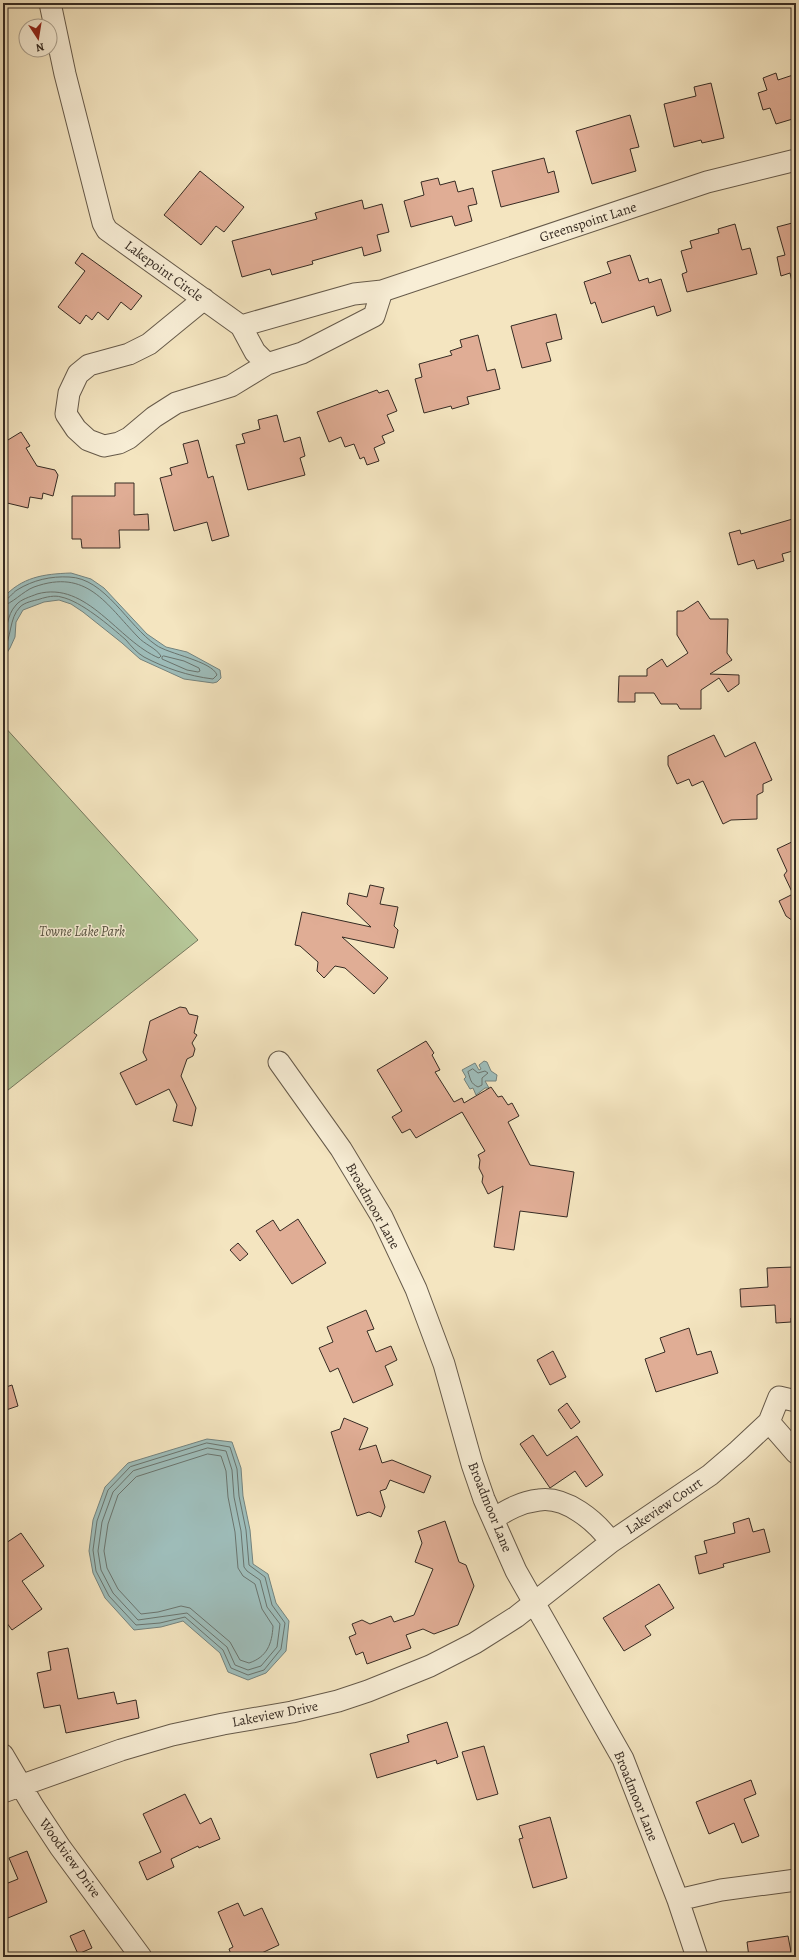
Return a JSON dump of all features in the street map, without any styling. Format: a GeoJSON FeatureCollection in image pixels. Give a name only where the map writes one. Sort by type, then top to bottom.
{"type":"FeatureCollection","features":[{"type":"Feature","properties":{"kind":"street","name":"Lakepoint Circle"},"geometry":{"type":"LineString","coordinates":[[50,3],[65,74],[98,207],[107,230],[241,326]]}},
{"type":"Feature","properties":{"kind":"street","name":"Greenspoint Lane"},"geometry":{"type":"LineString","coordinates":[[241,326],[354,294],[382,291],[707,182],[796,160]]}},
{"type":"Feature","properties":{"kind":"street"},"geometry":{"type":"LineString","coordinates":[[204,299],[149,344],[129,354],[89,365],[78,374],[69,392],[66,414],[76,429],[88,440],[104,446],[119,443],[129,438],[154,417],[176,403],[231,386],[267,364],[302,353],[374,316],[382,291]]}},
{"type":"Feature","properties":{"kind":"street"},"geometry":{"type":"LineString","coordinates":[[241,326],[255,352],[267,364]]}},
{"type":"Feature","properties":{"kind":"street","name":"Broadmoor Lane"},"geometry":{"type":"LineString","coordinates":[[279,1062],[341,1149],[382,1217],[416,1289],[444,1364],[472,1464],[493,1519],[516,1571],[623,1759],[678,1900],[697,1957]]}},
{"type":"Feature","properties":{"kind":"street","name":"Lakeview Court"},"geometry":{"type":"LineString","coordinates":[[534,1604],[611,1542],[710,1475],[769,1422],[788,1399]]}},
{"type":"Feature","properties":{"kind":"street"},"geometry":{"type":"LineString","coordinates":[[769,1422],[796,1453]]}},
{"type":"Feature","properties":{"kind":"street"},"geometry":{"type":"LineString","coordinates":[[493,1519],[508,1509],[540,1499],[561,1503],[591,1519],[601,1528],[611,1542]]}},
{"type":"Feature","properties":{"kind":"street","name":"Lakeview Drive"},"geometry":{"type":"LineString","coordinates":[[12,1790],[121,1750],[172,1735],[223,1724],[292,1712],[368,1692],[430,1666],[469,1646],[534,1604]]}},
{"type":"Feature","properties":{"kind":"street","name":"Woodview Drive"},"geometry":{"type":"LineString","coordinates":[[3,1755],[12,1790],[60,1847],[141,1957]]}},
{"type":"Feature","properties":{"kind":"street"},"geometry":{"type":"LineString","coordinates":[[678,1900],[720,1890],[796,1880]]}},
{"type":"Feature","properties":{"kind":"green space","name":"Towne Lake Park"},"geometry":{"type":"Polygon","coordinates":[[[3,725],[198,940],[3,1094],[3,725]]]}},
{"type":"Feature","properties":{"kind":"water"},"geometry":{"type":"Polygon","coordinates":[[[71,573],[91,579],[104,588],[147,634],[166,647],[187,652],[220,670],[221,678],[217,682],[213,683],[184,679],[140,659],[83,612],[71,604],[59,600],[44,602],[23,610],[16,622],[15,637],[3,659],[3,598],[10,591],[25,581],[51,574],[71,573]]]}},
{"type":"Feature","properties":{"kind":"water"},"geometry":{"type":"Polygon","coordinates":[[[484,1061],[487,1062],[491,1071],[497,1075],[496,1081],[485,1081],[489,1088],[485,1088],[476,1095],[473,1088],[470,1089],[464,1079],[466,1077],[462,1070],[475,1063],[479,1070],[481,1069],[479,1065],[484,1061]]]}},
{"type":"Feature","properties":{"kind":"water"},"geometry":{"type":"Polygon","coordinates":[[[207,1439],[232,1442],[241,1468],[243,1496],[250,1530],[253,1564],[268,1574],[276,1603],[289,1621],[286,1651],[266,1673],[248,1680],[228,1672],[220,1653],[183,1621],[161,1627],[134,1630],[105,1598],[93,1573],[89,1551],[93,1520],[105,1487],[128,1463],[207,1439]]]}},
{"type":"Feature","properties":{"kind":"building"},"geometry":{"type":"Polygon","coordinates":[[[776,73],[778,80],[796,74],[796,118],[776,124],[770,108],[763,110],[758,93],[767,90],[763,78],[776,73]]]}},
{"type":"Feature","properties":{"kind":"building"},"geometry":{"type":"Polygon","coordinates":[[[711,83],[724,138],[702,143],[701,140],[674,147],[664,104],[696,96],[694,87],[711,83]]]}},
{"type":"Feature","properties":{"kind":"building"},"geometry":{"type":"Polygon","coordinates":[[[630,115],[639,147],[630,149],[636,171],[592,184],[576,131],[630,115]]]}},
{"type":"Feature","properties":{"kind":"building"},"geometry":{"type":"Polygon","coordinates":[[[544,158],[548,173],[554,171],[559,192],[501,207],[492,171],[544,158]]]}},
{"type":"Feature","properties":{"kind":"building"},"geometry":{"type":"Polygon","coordinates":[[[200,171],[244,207],[224,232],[216,226],[201,245],[164,215],[200,171]]]}},
{"type":"Feature","properties":{"kind":"building"},"geometry":{"type":"Polygon","coordinates":[[[438,178],[440,185],[455,181],[458,192],[473,188],[477,204],[468,206],[472,221],[455,226],[452,216],[411,227],[404,201],[424,195],[421,182],[438,178]]]}},
{"type":"Feature","properties":{"kind":"building"},"geometry":{"type":"Polygon","coordinates":[[[362,200],[364,209],[382,204],[389,232],[377,235],[381,251],[364,256],[362,247],[312,261],[313,264],[272,275],[270,269],[242,277],[232,241],[317,219],[315,213],[362,200]]]}},
{"type":"Feature","properties":{"kind":"building"},"geometry":{"type":"Polygon","coordinates":[[[796,222],[796,282],[792,282],[790,273],[781,276],[777,257],[785,255],[777,227],[796,222]]]}},
{"type":"Feature","properties":{"kind":"building"},"geometry":{"type":"Polygon","coordinates":[[[735,224],[742,250],[750,248],[757,274],[687,292],[682,274],[687,272],[681,251],[692,248],[690,241],[719,233],[718,229],[735,224]]]}},
{"type":"Feature","properties":{"kind":"building"},"geometry":{"type":"Polygon","coordinates":[[[82,253],[142,296],[131,310],[121,302],[108,320],[98,312],[92,320],[86,315],[80,324],[58,307],[85,271],[75,263],[82,253]]]}},
{"type":"Feature","properties":{"kind":"building"},"geometry":{"type":"Polygon","coordinates":[[[630,255],[639,281],[648,278],[649,283],[661,279],[671,311],[657,316],[654,306],[602,323],[595,302],[591,304],[584,282],[611,273],[607,262],[630,255]]]}},
{"type":"Feature","properties":{"kind":"building"},"geometry":{"type":"Polygon","coordinates":[[[556,314],[562,339],[546,343],[551,361],[522,368],[511,326],[556,314]]]}},
{"type":"Feature","properties":{"kind":"building"},"geometry":{"type":"Polygon","coordinates":[[[478,335],[487,371],[495,369],[500,389],[467,397],[469,404],[452,409],[451,406],[424,413],[415,379],[422,377],[419,364],[452,355],[450,351],[462,347],[460,340],[478,335]]]}},
{"type":"Feature","properties":{"kind":"building"},"geometry":{"type":"Polygon","coordinates":[[[377,390],[379,393],[388,390],[397,411],[387,415],[394,431],[382,436],[385,443],[374,448],[379,461],[367,465],[364,457],[360,459],[354,444],[345,447],[341,437],[329,442],[317,412],[377,390]]]}},
{"type":"Feature","properties":{"kind":"building"},"geometry":{"type":"Polygon","coordinates":[[[277,415],[284,442],[300,437],[305,456],[300,458],[305,475],[248,490],[236,445],[245,443],[242,434],[260,429],[258,420],[277,415]]]}},
{"type":"Feature","properties":{"kind":"building"},"geometry":{"type":"Polygon","coordinates":[[[21,432],[30,446],[26,448],[37,466],[55,470],[58,475],[53,496],[43,493],[42,499],[30,497],[28,508],[3,502],[3,443],[21,432]]]}},
{"type":"Feature","properties":{"kind":"building"},"geometry":{"type":"Polygon","coordinates":[[[198,440],[208,478],[213,476],[229,536],[212,541],[207,522],[174,531],[160,478],[172,475],[170,468],[188,463],[183,444],[198,440]]]}},
{"type":"Feature","properties":{"kind":"building"},"geometry":{"type":"Polygon","coordinates":[[[115,483],[134,483],[134,515],[148,514],[149,530],[119,530],[120,548],[82,548],[81,539],[72,539],[72,496],[115,496],[115,483]]]}},
{"type":"Feature","properties":{"kind":"building"},"geometry":{"type":"Polygon","coordinates":[[[796,518],[796,550],[782,554],[784,561],[757,569],[754,560],[738,565],[729,533],[740,530],[741,534],[796,518]]]}},
{"type":"Feature","properties":{"kind":"building"},"geometry":{"type":"Polygon","coordinates":[[[698,601],[710,619],[728,619],[727,653],[732,660],[710,674],[739,675],[739,684],[728,692],[719,678],[701,690],[701,709],[680,709],[677,704],[661,704],[654,693],[635,693],[635,702],[618,702],[619,676],[647,676],[647,669],[662,659],[667,667],[688,653],[677,635],[677,611],[683,611],[698,601]]]}},
{"type":"Feature","properties":{"kind":"building"},"geometry":{"type":"Polygon","coordinates":[[[714,735],[725,757],[755,742],[772,780],[763,784],[763,792],[757,795],[757,819],[731,820],[723,824],[703,781],[692,786],[689,779],[677,784],[668,765],[668,756],[714,735]]]}},
{"type":"Feature","properties":{"kind":"building"},"geometry":{"type":"Polygon","coordinates":[[[796,840],[796,923],[786,916],[779,901],[793,894],[784,875],[787,871],[777,849],[796,840]]]}},
{"type":"Feature","properties":{"kind":"building"},"geometry":{"type":"Polygon","coordinates":[[[370,885],[384,888],[380,904],[398,907],[394,926],[398,930],[394,948],[342,937],[388,978],[374,994],[345,968],[335,966],[324,978],[317,971],[318,962],[300,946],[295,945],[302,912],[371,927],[347,904],[349,893],[367,897],[370,885]]]}},
{"type":"Feature","properties":{"kind":"building"},"geometry":{"type":"Polygon","coordinates":[[[180,1007],[186,1008],[189,1014],[198,1016],[194,1033],[197,1035],[192,1043],[195,1049],[193,1056],[187,1059],[181,1076],[196,1108],[192,1126],[173,1121],[177,1105],[169,1089],[136,1105],[120,1073],[147,1060],[143,1052],[150,1021],[180,1007]]]}},
{"type":"Feature","properties":{"kind":"building"},"geometry":{"type":"Polygon","coordinates":[[[426,1041],[434,1053],[432,1055],[440,1070],[435,1072],[454,1102],[462,1098],[464,1103],[491,1087],[498,1097],[502,1096],[508,1105],[512,1103],[519,1116],[508,1122],[530,1165],[574,1172],[567,1217],[520,1211],[514,1250],[494,1247],[503,1186],[488,1194],[482,1182],[483,1176],[479,1168],[480,1160],[478,1155],[485,1151],[462,1112],[416,1138],[410,1129],[402,1133],[392,1117],[402,1111],[377,1070],[426,1041]]]}},
{"type":"Feature","properties":{"kind":"building"},"geometry":{"type":"Polygon","coordinates":[[[298,1219],[326,1263],[292,1284],[256,1231],[273,1220],[280,1231],[298,1219]]]}},
{"type":"Feature","properties":{"kind":"building"},"geometry":{"type":"Polygon","coordinates":[[[238,1243],[248,1254],[240,1261],[230,1250],[238,1243]]]}},
{"type":"Feature","properties":{"kind":"building"},"geometry":{"type":"Polygon","coordinates":[[[793,1267],[796,1318],[791,1318],[791,1322],[776,1323],[775,1305],[741,1307],[740,1289],[768,1287],[767,1268],[793,1267]]]}},
{"type":"Feature","properties":{"kind":"building"},"geometry":{"type":"Polygon","coordinates":[[[366,1310],[374,1329],[367,1331],[376,1352],[391,1346],[397,1360],[385,1366],[393,1385],[353,1403],[338,1368],[330,1372],[319,1348],[333,1342],[327,1327],[366,1310]]]}},
{"type":"Feature","properties":{"kind":"building"},"geometry":{"type":"Polygon","coordinates":[[[689,1328],[697,1355],[711,1351],[718,1373],[656,1392],[645,1359],[665,1352],[660,1338],[689,1328]]]}},
{"type":"Feature","properties":{"kind":"building"},"geometry":{"type":"Polygon","coordinates":[[[553,1351],[566,1377],[550,1385],[537,1360],[553,1351]]]}},
{"type":"Feature","properties":{"kind":"building"},"geometry":{"type":"Polygon","coordinates":[[[12,1385],[18,1406],[3,1411],[3,1388],[12,1385]]]}},
{"type":"Feature","properties":{"kind":"building"},"geometry":{"type":"Polygon","coordinates":[[[567,1403],[580,1422],[571,1429],[558,1410],[567,1403]]]}},
{"type":"Feature","properties":{"kind":"building"},"geometry":{"type":"Polygon","coordinates":[[[344,1418],[368,1428],[359,1450],[376,1445],[382,1463],[392,1460],[431,1476],[424,1493],[390,1480],[386,1489],[380,1491],[385,1507],[381,1517],[369,1512],[357,1516],[331,1432],[340,1429],[344,1418]]]}},
{"type":"Feature","properties":{"kind":"building"},"geometry":{"type":"Polygon","coordinates":[[[533,1435],[547,1456],[577,1436],[603,1475],[586,1487],[575,1471],[550,1488],[520,1444],[533,1435]]]}},
{"type":"Feature","properties":{"kind":"building"},"geometry":{"type":"Polygon","coordinates":[[[749,1518],[753,1532],[764,1529],[770,1552],[723,1564],[724,1567],[699,1574],[695,1556],[707,1553],[704,1541],[735,1533],[733,1523],[749,1518]]]}},
{"type":"Feature","properties":{"kind":"building"},"geometry":{"type":"Polygon","coordinates":[[[445,1521],[459,1562],[466,1565],[474,1586],[458,1625],[434,1634],[423,1629],[406,1635],[411,1648],[367,1664],[363,1652],[356,1655],[349,1637],[356,1634],[352,1624],[362,1620],[370,1624],[391,1616],[394,1622],[414,1615],[433,1569],[415,1562],[422,1543],[418,1531],[445,1521]]]}},
{"type":"Feature","properties":{"kind":"building"},"geometry":{"type":"Polygon","coordinates":[[[21,1533],[44,1566],[22,1581],[42,1609],[12,1630],[3,1618],[3,1545],[21,1533]]]}},
{"type":"Feature","properties":{"kind":"building"},"geometry":{"type":"Polygon","coordinates":[[[659,1584],[674,1608],[645,1626],[651,1635],[624,1651],[603,1618],[659,1584]]]}},
{"type":"Feature","properties":{"kind":"building"},"geometry":{"type":"Polygon","coordinates":[[[68,1648],[78,1699],[114,1692],[117,1704],[136,1700],[139,1718],[66,1733],[60,1705],[44,1708],[37,1673],[51,1670],[48,1652],[68,1648]]]}},
{"type":"Feature","properties":{"kind":"building"},"geometry":{"type":"Polygon","coordinates":[[[447,1722],[458,1757],[437,1764],[436,1760],[377,1778],[370,1754],[409,1742],[407,1735],[447,1722]]]}},
{"type":"Feature","properties":{"kind":"building"},"geometry":{"type":"Polygon","coordinates":[[[484,1746],[498,1794],[477,1800],[462,1752],[484,1746]]]}},
{"type":"Feature","properties":{"kind":"building"},"geometry":{"type":"Polygon","coordinates":[[[751,1780],[756,1794],[744,1799],[759,1836],[742,1843],[734,1823],[709,1834],[696,1802],[751,1780]]]}},
{"type":"Feature","properties":{"kind":"building"},"geometry":{"type":"Polygon","coordinates":[[[185,1794],[200,1824],[211,1818],[220,1839],[199,1848],[198,1846],[171,1859],[174,1867],[147,1880],[139,1862],[161,1852],[143,1814],[185,1794]]]}},
{"type":"Feature","properties":{"kind":"building"},"geometry":{"type":"Polygon","coordinates":[[[550,1817],[567,1878],[533,1888],[519,1839],[523,1838],[519,1826],[550,1817]]]}},
{"type":"Feature","properties":{"kind":"building"},"geometry":{"type":"Polygon","coordinates":[[[27,1851],[47,1902],[3,1920],[3,1885],[18,1879],[9,1858],[27,1851]]]}},
{"type":"Feature","properties":{"kind":"building"},"geometry":{"type":"Polygon","coordinates":[[[238,1903],[244,1916],[262,1908],[279,1945],[253,1957],[232,1957],[229,1949],[233,1947],[218,1912],[238,1903]]]}},
{"type":"Feature","properties":{"kind":"building"},"geometry":{"type":"Polygon","coordinates":[[[84,1930],[92,1948],[78,1954],[70,1936],[84,1930]]]}},
{"type":"Feature","properties":{"kind":"building"},"geometry":{"type":"Polygon","coordinates":[[[788,1936],[792,1957],[749,1957],[747,1942],[788,1936]]]}}]}
